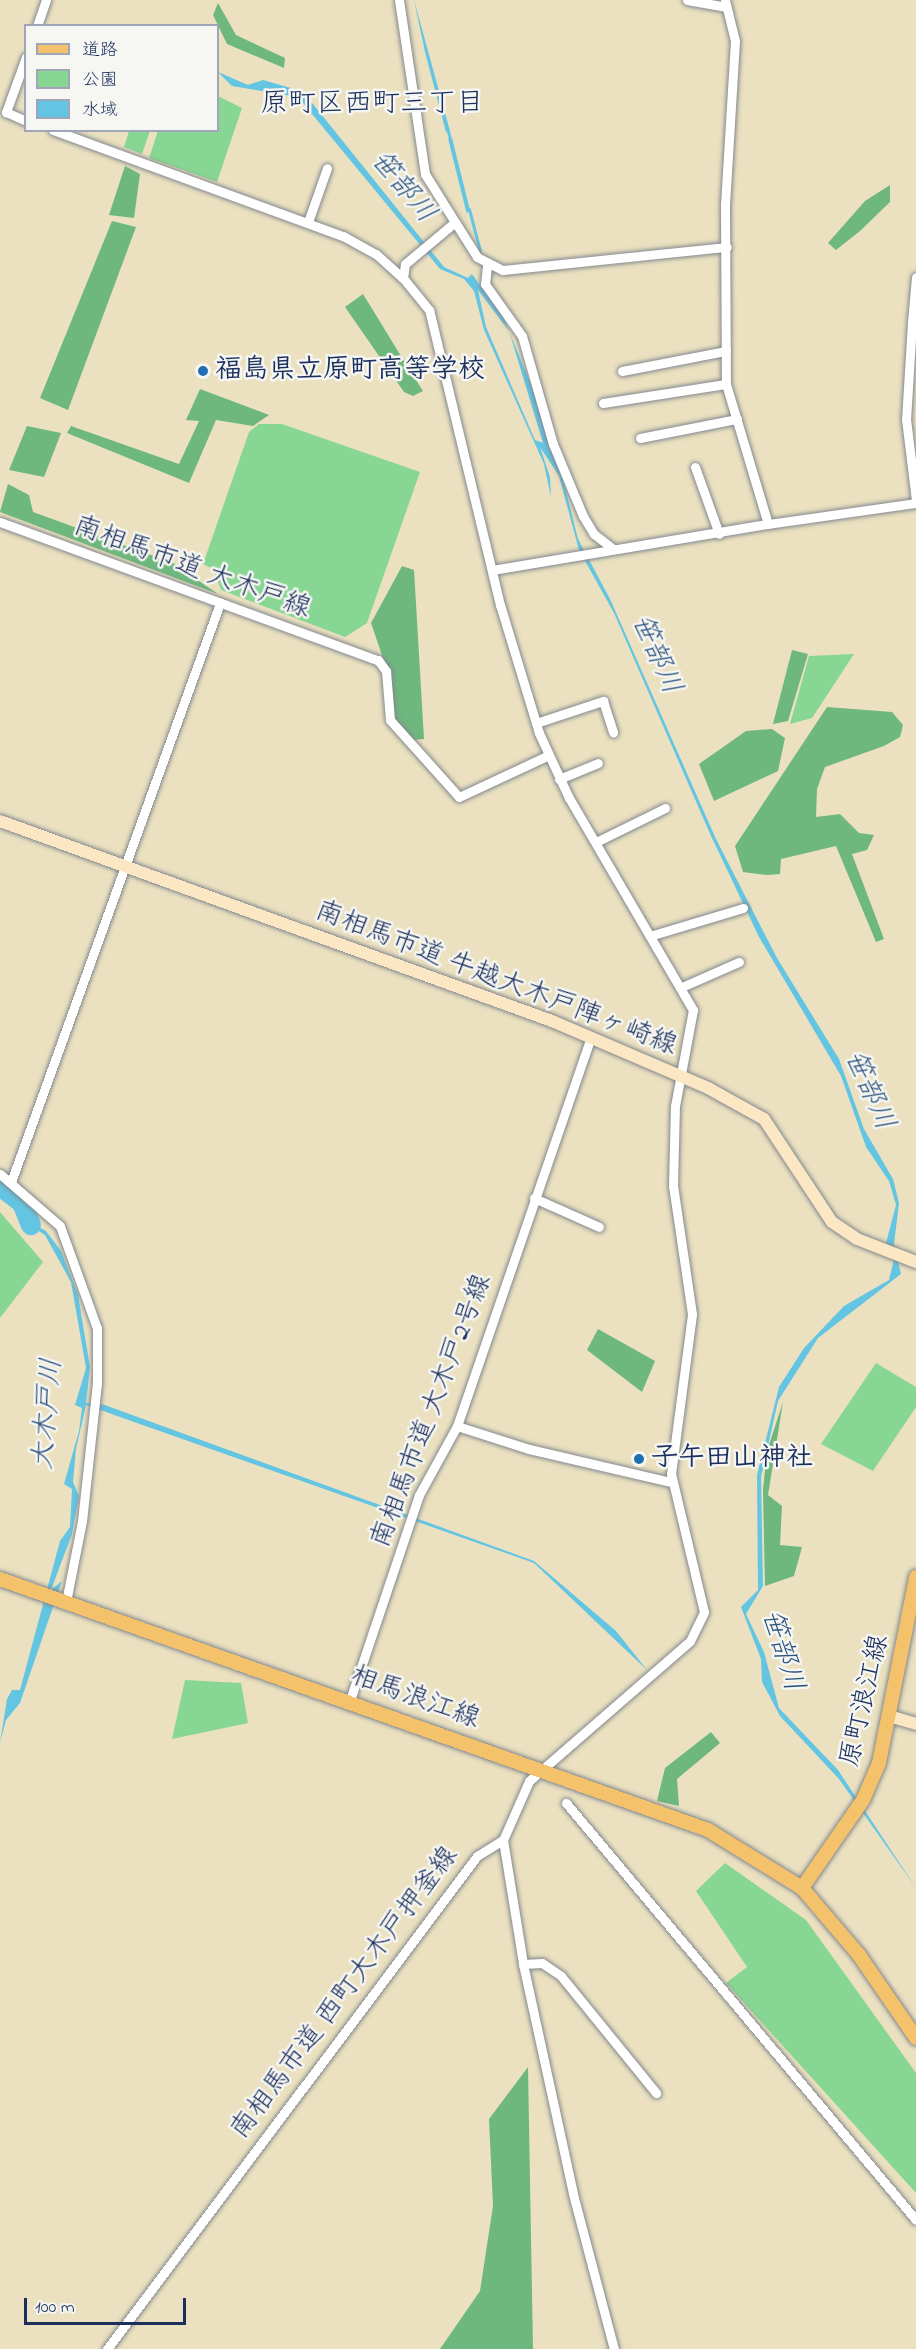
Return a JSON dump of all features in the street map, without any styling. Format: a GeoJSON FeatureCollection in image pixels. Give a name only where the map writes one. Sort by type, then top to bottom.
{"type":"FeatureCollection","features":[{"type":"Feature","properties":{"kind":"main road","name":"原町浪江線"},"geometry":{"type":"LineString","coordinates":[[802,1888],[851,1820],[872,1779],[892,1717],[916,1577]]}},
{"type":"Feature","properties":{"kind":"main road","name":"相馬浪江線"},"geometry":{"type":"LineString","coordinates":[[0,1579],[350,1700],[708,1830],[802,1888],[853,1947],[916,2038]]}},
{"type":"Feature","properties":{"kind":"street"},"geometry":{"type":"LineString","coordinates":[[38,24],[46,0]]}},
{"type":"Feature","properties":{"kind":"street"},"geometry":{"type":"LineString","coordinates":[[399,0],[425,174],[455,222],[487,266],[503,270],[626,261],[727,247]]}},
{"type":"Feature","properties":{"kind":"street"},"geometry":{"type":"LineString","coordinates":[[687,0],[725,4],[735,41],[727,247],[726,384],[768,524]]}},
{"type":"Feature","properties":{"kind":"street"},"geometry":{"type":"LineString","coordinates":[[24,62],[6,112],[24,120]]}},
{"type":"Feature","properties":{"kind":"street"},"geometry":{"type":"LineString","coordinates":[[59,132],[356,241],[403,278],[429,310],[492,570],[536,723],[560,779],[684,986],[695,1018],[678,1074],[673,1186],[692,1314],[671,1482],[702,1598],[702,1619],[690,1641],[529,1781],[503,1840],[523,1964],[573,2194],[614,2349]]}},
{"type":"Feature","properties":{"kind":"street"},"geometry":{"type":"LineString","coordinates":[[308,222],[327,168]]}},
{"type":"Feature","properties":{"kind":"street"},"geometry":{"type":"LineString","coordinates":[[403,278],[411,259],[455,222]]}},
{"type":"Feature","properties":{"kind":"street"},"geometry":{"type":"LineString","coordinates":[[487,266],[485,284],[522,336],[553,444],[584,516],[594,534],[609,550]]}},
{"type":"Feature","properties":{"kind":"street"},"geometry":{"type":"LineString","coordinates":[[492,570],[916,501],[906,419],[916,277]]}},
{"type":"Feature","properties":{"kind":"street"},"geometry":{"type":"LineString","coordinates":[[622,371],[726,351]]}},
{"type":"Feature","properties":{"kind":"street"},"geometry":{"type":"LineString","coordinates":[[603,404],[726,384]]}},
{"type":"Feature","properties":{"kind":"street"},"geometry":{"type":"LineString","coordinates":[[640,438],[737,419]]}},
{"type":"Feature","properties":{"kind":"street"},"geometry":{"type":"LineString","coordinates":[[695,467],[719,534]]}},
{"type":"Feature","properties":{"kind":"street","name":"南相馬市道 大木戸線"},"geometry":{"type":"LineString","coordinates":[[0,522],[369,655],[386,671],[390,720],[459,797],[549,755]]}},
{"type":"Feature","properties":{"kind":"street"},"geometry":{"type":"LineString","coordinates":[[10,1182],[220,603]]}},
{"type":"Feature","properties":{"kind":"street"},"geometry":{"type":"LineString","coordinates":[[536,723],[603,701],[614,732]]}},
{"type":"Feature","properties":{"kind":"street"},"geometry":{"type":"LineString","coordinates":[[560,779],[598,763]]}},
{"type":"Feature","properties":{"kind":"street"},"geometry":{"type":"LineString","coordinates":[[596,842],[665,808]]}},
{"type":"Feature","properties":{"kind":"street","name":"南相馬市道 牛越大木戸陣ヶ崎線"},"geometry":{"type":"LineString","coordinates":[[0,821],[591,1037],[678,1074],[764,1119],[819,1209],[846,1233],[914,1261]]}},
{"type":"Feature","properties":{"kind":"street"},"geometry":{"type":"LineString","coordinates":[[653,935],[743,908]]}},
{"type":"Feature","properties":{"kind":"street"},"geometry":{"type":"LineString","coordinates":[[684,986],[740,962]]}},
{"type":"Feature","properties":{"kind":"street","name":"南相馬市道 大木戸2号線"},"geometry":{"type":"LineString","coordinates":[[350,1700],[419,1495],[457,1426],[591,1037]]}},
{"type":"Feature","properties":{"kind":"street"},"geometry":{"type":"LineString","coordinates":[[0,1174],[63,1230],[97,1328],[97,1383],[83,1510],[63,1600]]}},
{"type":"Feature","properties":{"kind":"street"},"geometry":{"type":"LineString","coordinates":[[534,1198],[599,1227]]}},
{"type":"Feature","properties":{"kind":"street"},"geometry":{"type":"LineString","coordinates":[[457,1426],[529,1449],[671,1482]]}},
{"type":"Feature","properties":{"kind":"street"},"geometry":{"type":"LineString","coordinates":[[892,1717],[916,1724]]}},
{"type":"Feature","properties":{"kind":"street"},"geometry":{"type":"LineString","coordinates":[[566,1803],[916,2220]]}},
{"type":"Feature","properties":{"kind":"street","name":"南相馬市道 西町大木戸押釜線"},"geometry":{"type":"LineString","coordinates":[[107,2349],[477,1856],[503,1840]]}},
{"type":"Feature","properties":{"kind":"street"},"geometry":{"type":"LineString","coordinates":[[523,1964],[542,1963],[561,1976],[656,2093]]}},
{"type":"Feature","properties":{"kind":"green space"},"geometry":{"type":"Polygon","coordinates":[[[218,3],[236,35],[285,58],[284,68],[227,44],[213,15],[218,3]]]}},
{"type":"Feature","properties":{"kind":"green space"},"geometry":{"type":"Polygon","coordinates":[[[219,96],[242,108],[217,182],[149,158],[158,132],[219,132],[219,96]]]}},
{"type":"Feature","properties":{"kind":"green space"},"geometry":{"type":"Polygon","coordinates":[[[129,132],[150,132],[142,154],[124,147],[129,132]]]}},
{"type":"Feature","properties":{"kind":"green space"},"geometry":{"type":"Polygon","coordinates":[[[125,166],[140,174],[134,218],[109,215],[125,166]]]}},
{"type":"Feature","properties":{"kind":"green space"},"geometry":{"type":"Polygon","coordinates":[[[890,185],[890,202],[860,231],[836,250],[828,243],[865,201],[890,185]]]}},
{"type":"Feature","properties":{"kind":"green space"},"geometry":{"type":"Polygon","coordinates":[[[112,221],[136,227],[68,410],[40,398],[112,221]]]}},
{"type":"Feature","properties":{"kind":"green space"},"geometry":{"type":"Polygon","coordinates":[[[363,294],[423,391],[413,396],[404,392],[345,307],[363,294]]]}},
{"type":"Feature","properties":{"kind":"green space"},"geometry":{"type":"Polygon","coordinates":[[[200,389],[269,415],[253,426],[216,420],[189,483],[67,433],[71,426],[179,464],[199,421],[186,420],[200,389]]]}},
{"type":"Feature","properties":{"kind":"green space"},"geometry":{"type":"Polygon","coordinates":[[[259,424],[282,424],[420,472],[367,623],[345,637],[221,590],[213,569],[203,564],[249,432],[259,424]]]}},
{"type":"Feature","properties":{"kind":"green space"},"geometry":{"type":"Polygon","coordinates":[[[27,426],[61,433],[44,477],[9,470],[27,426]]]}},
{"type":"Feature","properties":{"kind":"green space"},"geometry":{"type":"Polygon","coordinates":[[[8,484],[29,495],[33,512],[173,563],[218,594],[0,512],[8,484]]]}},
{"type":"Feature","properties":{"kind":"green space"},"geometry":{"type":"Polygon","coordinates":[[[402,566],[414,570],[424,739],[410,740],[393,720],[388,673],[371,623],[402,566]]]}},
{"type":"Feature","properties":{"kind":"green space"},"geometry":{"type":"Polygon","coordinates":[[[792,650],[808,654],[788,721],[773,724],[792,650]]]}},
{"type":"Feature","properties":{"kind":"green space"},"geometry":{"type":"Polygon","coordinates":[[[854,654],[812,718],[790,724],[809,656],[854,654]]]}},
{"type":"Feature","properties":{"kind":"green space"},"geometry":{"type":"Polygon","coordinates":[[[827,707],[892,712],[903,725],[900,737],[884,746],[825,767],[817,789],[816,817],[840,814],[859,833],[874,835],[867,850],[852,854],[884,939],[876,942],[836,846],[781,859],[780,874],[767,875],[743,872],[735,846],[827,707]]]}},
{"type":"Feature","properties":{"kind":"green space"},"geometry":{"type":"Polygon","coordinates":[[[772,729],[785,738],[778,771],[714,801],[699,764],[746,731],[772,729]]]}},
{"type":"Feature","properties":{"kind":"green space"},"geometry":{"type":"Polygon","coordinates":[[[0,1212],[43,1262],[0,1318],[0,1212]]]}},
{"type":"Feature","properties":{"kind":"green space"},"geometry":{"type":"Polygon","coordinates":[[[598,1329],[655,1361],[642,1392],[587,1350],[598,1329]]]}},
{"type":"Feature","properties":{"kind":"green space"},"geometry":{"type":"Polygon","coordinates":[[[876,1363],[916,1387],[916,1407],[873,1471],[821,1444],[876,1363]]]}},
{"type":"Feature","properties":{"kind":"green space"},"geometry":{"type":"Polygon","coordinates":[[[783,1402],[768,1495],[782,1506],[780,1545],[802,1547],[794,1576],[765,1586],[763,1490],[767,1451],[783,1402]]]}},
{"type":"Feature","properties":{"kind":"green space"},"geometry":{"type":"Polygon","coordinates":[[[185,1680],[241,1683],[248,1723],[172,1739],[185,1680]]]}},
{"type":"Feature","properties":{"kind":"green space"},"geometry":{"type":"Polygon","coordinates":[[[711,1732],[720,1743],[677,1779],[679,1806],[657,1801],[665,1768],[711,1732]]]}},
{"type":"Feature","properties":{"kind":"green space"},"geometry":{"type":"Polygon","coordinates":[[[725,1863],[806,1920],[916,2073],[916,2193],[726,1983],[747,1967],[696,1891],[725,1863]]]}},
{"type":"Feature","properties":{"kind":"green space"},"geometry":{"type":"Polygon","coordinates":[[[528,2067],[533,2349],[440,2349],[480,2291],[493,2206],[489,2119],[528,2067]]]}},
{"type":"Feature","properties":{"kind":"water"},"geometry":{"type":"Polygon","coordinates":[[[414,0],[450,131],[446,132],[414,0]]]}},
{"type":"Feature","properties":{"kind":"water"},"geometry":{"type":"Polygon","coordinates":[[[219,72],[248,85],[263,80],[291,88],[313,104],[444,267],[468,278],[472,274],[503,317],[509,330],[478,290],[486,327],[535,440],[543,443],[510,333],[532,387],[564,483],[578,539],[610,599],[716,839],[777,958],[839,1059],[864,1129],[893,1179],[899,1203],[894,1244],[901,1274],[818,1338],[778,1401],[761,1477],[763,1586],[746,1614],[764,1652],[779,1708],[838,1770],[916,1888],[839,1779],[780,1716],[762,1682],[761,1659],[741,1607],[758,1590],[757,1475],[779,1387],[804,1348],[844,1306],[889,1280],[894,1259],[886,1243],[896,1205],[889,1181],[866,1147],[841,1076],[759,937],[711,836],[614,613],[579,550],[559,476],[540,447],[550,477],[551,497],[544,464],[484,330],[474,291],[464,279],[440,269],[298,97],[232,86],[219,72]]]}},
{"type":"Feature","properties":{"kind":"water"},"geometry":{"type":"Polygon","coordinates":[[[452,138],[470,212],[467,213],[448,139],[452,138]]]}},
{"type":"Feature","properties":{"kind":"water"},"geometry":{"type":"Polygon","coordinates":[[[0,1186],[24,1205],[30,1222],[46,1231],[61,1251],[78,1295],[90,1367],[86,1403],[102,1404],[534,1561],[616,1631],[647,1670],[534,1563],[86,1405],[76,1449],[73,1482],[79,1496],[72,1534],[51,1590],[62,1581],[20,1703],[6,1720],[0,1743],[7,1699],[12,1690],[20,1690],[60,1541],[70,1527],[72,1489],[64,1484],[79,1431],[82,1408],[75,1405],[86,1368],[71,1282],[45,1235],[28,1224],[22,1207],[0,1186]]]}},
{"type":"Feature","properties":{"kind":"waterway","name":"笹部川"},"geometry":{"type":"LineString","coordinates":[[447,128],[451,142]]}},
{"type":"Feature","properties":{"kind":"waterway","name":"笹部川"},"geometry":{"type":"LineString","coordinates":[[469,209],[480,251]]}},
{"type":"Feature","properties":{"kind":"waterway","name":"大木戸川"},"geometry":{"type":"LineString","coordinates":[[0,1186],[22,1203],[31,1225]]}},
{"type":"Feature","properties":{"kind":"place","name":"福島県立原町高等学校"},"geometry":{"type":"Point","coordinates":[203,371]}},
{"type":"Feature","properties":{"kind":"place","name":"子午田山神社"},"geometry":{"type":"Point","coordinates":[639,1459]}},
{"type":"Feature","properties":{"kind":"district","name":"原町区西町三丁目"},"geometry":{"type":"Point","coordinates":[372,105]}}]}
